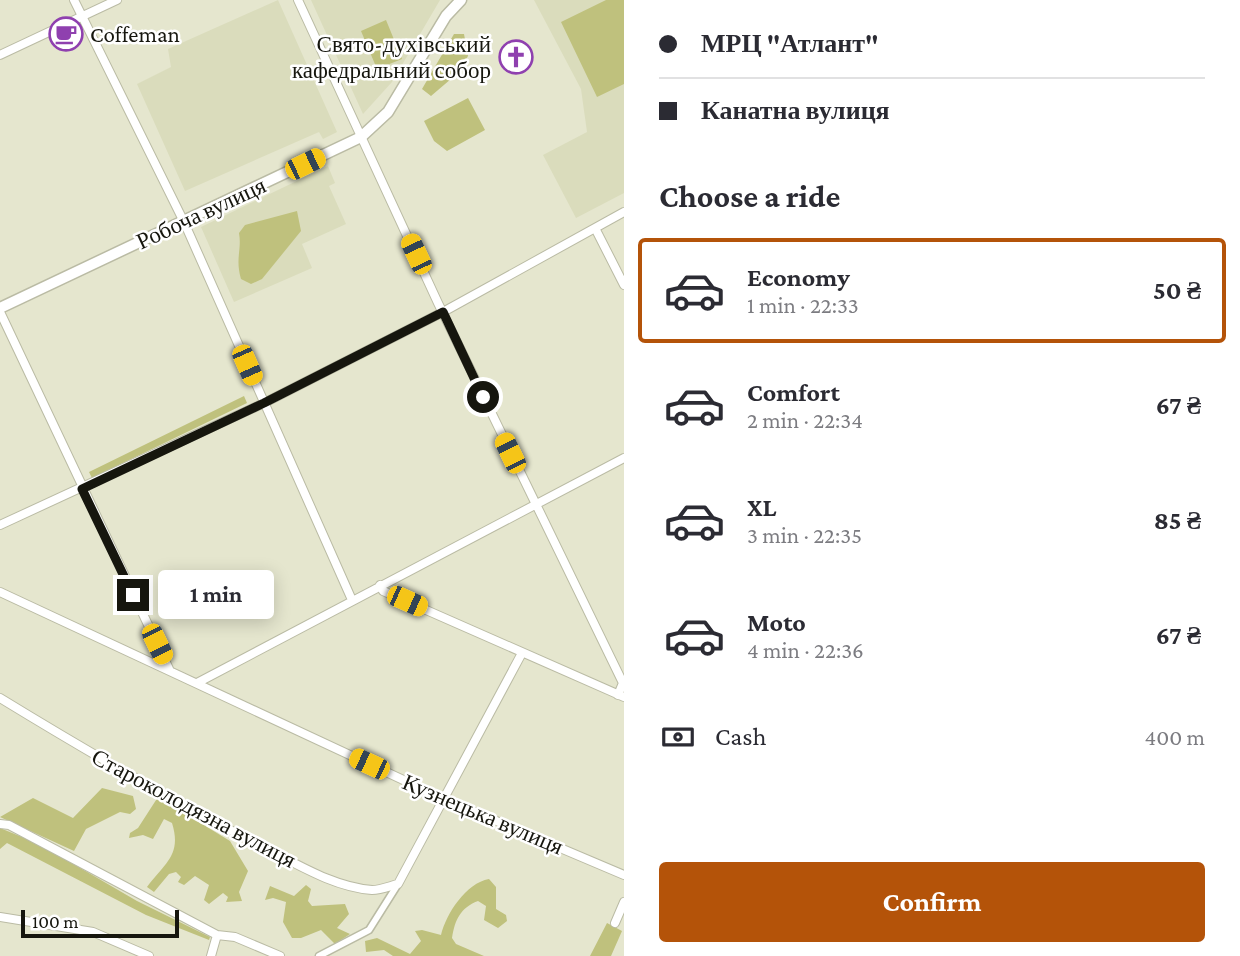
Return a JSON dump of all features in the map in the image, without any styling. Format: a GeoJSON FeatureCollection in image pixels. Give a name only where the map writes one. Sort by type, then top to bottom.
{"type":"FeatureCollection","features":[{"type":"Feature","properties":{"kind":"street"},"geometry":{"type":"LineString","coordinates":[[74,0],[184,222],[352,600]]}},
{"type":"Feature","properties":{"kind":"street"},"geometry":{"type":"LineString","coordinates":[[0,55],[117,0]]}},
{"type":"Feature","properties":{"kind":"street"},"geometry":{"type":"LineString","coordinates":[[299,0],[535,506],[624,683],[621,696],[383,591],[380,585]]}},
{"type":"Feature","properties":{"kind":"street","name":"Робоча вулиця"},"geometry":{"type":"LineString","coordinates":[[0,310],[361,137],[388,112],[446,16],[459,0]]}},
{"type":"Feature","properties":{"kind":"street"},"geometry":{"type":"LineString","coordinates":[[0,525],[264,403],[443,312],[624,212]]}},
{"type":"Feature","properties":{"kind":"street"},"geometry":{"type":"LineString","coordinates":[[595,228],[624,285]]}},
{"type":"Feature","properties":{"kind":"street"},"geometry":{"type":"LineString","coordinates":[[0,310],[169,669]]}},
{"type":"Feature","properties":{"kind":"street"},"geometry":{"type":"LineString","coordinates":[[197,683],[624,458]]}},
{"type":"Feature","properties":{"kind":"street","name":"Кузнецька вулиця"},"geometry":{"type":"LineString","coordinates":[[0,592],[442,798],[624,875]]}},
{"type":"Feature","properties":{"kind":"street"},"geometry":{"type":"LineString","coordinates":[[319,956],[369,930],[398,884],[522,653]]}},
{"type":"Feature","properties":{"kind":"street","name":"Староколодязна вулиця"},"geometry":{"type":"LineString","coordinates":[[0,698],[86,751],[311,871],[370,889],[398,884]]}},
{"type":"Feature","properties":{"kind":"street"},"geometry":{"type":"LineString","coordinates":[[0,824],[9,825],[217,935],[235,937],[280,956]]}},
{"type":"Feature","properties":{"kind":"street"},"geometry":{"type":"LineString","coordinates":[[614,923],[624,902]]}},
{"type":"Feature","properties":{"kind":"street"},"geometry":{"type":"LineString","coordinates":[[0,917],[93,932],[149,956]]}},
{"type":"Feature","properties":{"kind":"street"},"geometry":{"type":"LineString","coordinates":[[211,956],[217,935]]}},
{"type":"Feature","properties":{"kind":"shaded area"},"geometry":{"type":"Polygon","coordinates":[[[278,0],[337,132],[323,139],[319,132],[185,191],[137,84],[171,67],[168,49],[278,0]]]}},
{"type":"Feature","properties":{"kind":"shaded area"},"geometry":{"type":"Polygon","coordinates":[[[311,0],[440,0],[392,82],[363,114],[311,0]]]}},
{"type":"Feature","properties":{"kind":"shaded area"},"geometry":{"type":"Polygon","coordinates":[[[534,0],[624,0],[624,193],[576,218],[543,155],[587,132],[581,89],[534,0]]]}},
{"type":"Feature","properties":{"kind":"shaded area"},"geometry":{"type":"Polygon","coordinates":[[[328,166],[335,183],[329,186],[346,224],[302,244],[312,268],[234,302],[201,227],[328,166]]]}},
{"type":"Feature","properties":{"kind":"green space"},"geometry":{"type":"Polygon","coordinates":[[[606,0],[624,0],[624,84],[597,97],[561,22],[606,0]]]}},
{"type":"Feature","properties":{"kind":"green space"},"geometry":{"type":"Polygon","coordinates":[[[386,20],[402,59],[377,69],[361,31],[386,20]]]}},
{"type":"Feature","properties":{"kind":"green space"},"geometry":{"type":"Polygon","coordinates":[[[454,34],[464,34],[468,56],[458,73],[431,96],[422,89],[454,34]]]}},
{"type":"Feature","properties":{"kind":"green space"},"geometry":{"type":"Polygon","coordinates":[[[468,98],[485,130],[447,151],[434,141],[424,121],[468,98]]]}},
{"type":"Feature","properties":{"kind":"green space"},"geometry":{"type":"Polygon","coordinates":[[[297,211],[301,231],[262,279],[251,284],[241,279],[239,233],[245,225],[297,211]]]}},
{"type":"Feature","properties":{"kind":"green space"},"geometry":{"type":"Polygon","coordinates":[[[244,396],[247,403],[92,478],[89,472],[244,396]]]}},
{"type":"Feature","properties":{"kind":"green space"},"geometry":{"type":"Polygon","coordinates":[[[102,788],[133,796],[136,809],[130,814],[120,812],[86,829],[74,851],[0,817],[33,798],[73,818],[102,788]]]}},
{"type":"Feature","properties":{"kind":"green space"},"geometry":{"type":"Polygon","coordinates":[[[158,797],[230,841],[248,871],[239,892],[242,901],[226,902],[228,897],[223,893],[209,904],[204,900],[209,885],[195,876],[184,885],[178,882],[181,877],[176,872],[169,874],[154,892],[147,887],[173,851],[175,834],[172,823],[164,819],[153,839],[143,835],[129,838],[158,797]]]}},
{"type":"Feature","properties":{"kind":"green space"},"geometry":{"type":"Polygon","coordinates":[[[0,828],[39,844],[137,901],[210,937],[209,940],[146,915],[7,843],[0,849],[0,828]]]}},
{"type":"Feature","properties":{"kind":"green space"},"geometry":{"type":"Polygon","coordinates":[[[489,879],[496,887],[496,909],[506,915],[507,921],[498,928],[484,920],[486,906],[478,901],[459,915],[452,938],[456,944],[484,956],[393,956],[384,950],[366,952],[365,941],[377,938],[410,954],[421,941],[415,931],[441,935],[447,918],[458,901],[472,886],[489,879]]]}},
{"type":"Feature","properties":{"kind":"green space"},"geometry":{"type":"Polygon","coordinates":[[[306,885],[311,889],[308,901],[312,906],[345,904],[349,914],[337,928],[350,934],[335,944],[321,930],[301,938],[292,938],[283,922],[286,902],[273,898],[265,900],[270,886],[294,896],[306,885]]]}},
{"type":"Feature","properties":{"kind":"green space"},"geometry":{"type":"Polygon","coordinates":[[[607,923],[622,931],[611,956],[590,956],[607,923]]]}},
{"type":"Feature","properties":{"kind":"place","name":"Coffeman"},"geometry":{"type":"Point","coordinates":[66,34]}},
{"type":"Feature","properties":{"kind":"place","name":"Свято-духівський кафедральний собор"},"geometry":{"type":"Point","coordinates":[516,57]}},
{"type":"Feature","properties":{"kind":"route"},"geometry":{"type":"LineString","coordinates":[[133,595],[82,489],[264,403],[443,312],[483,397]]}}]}
